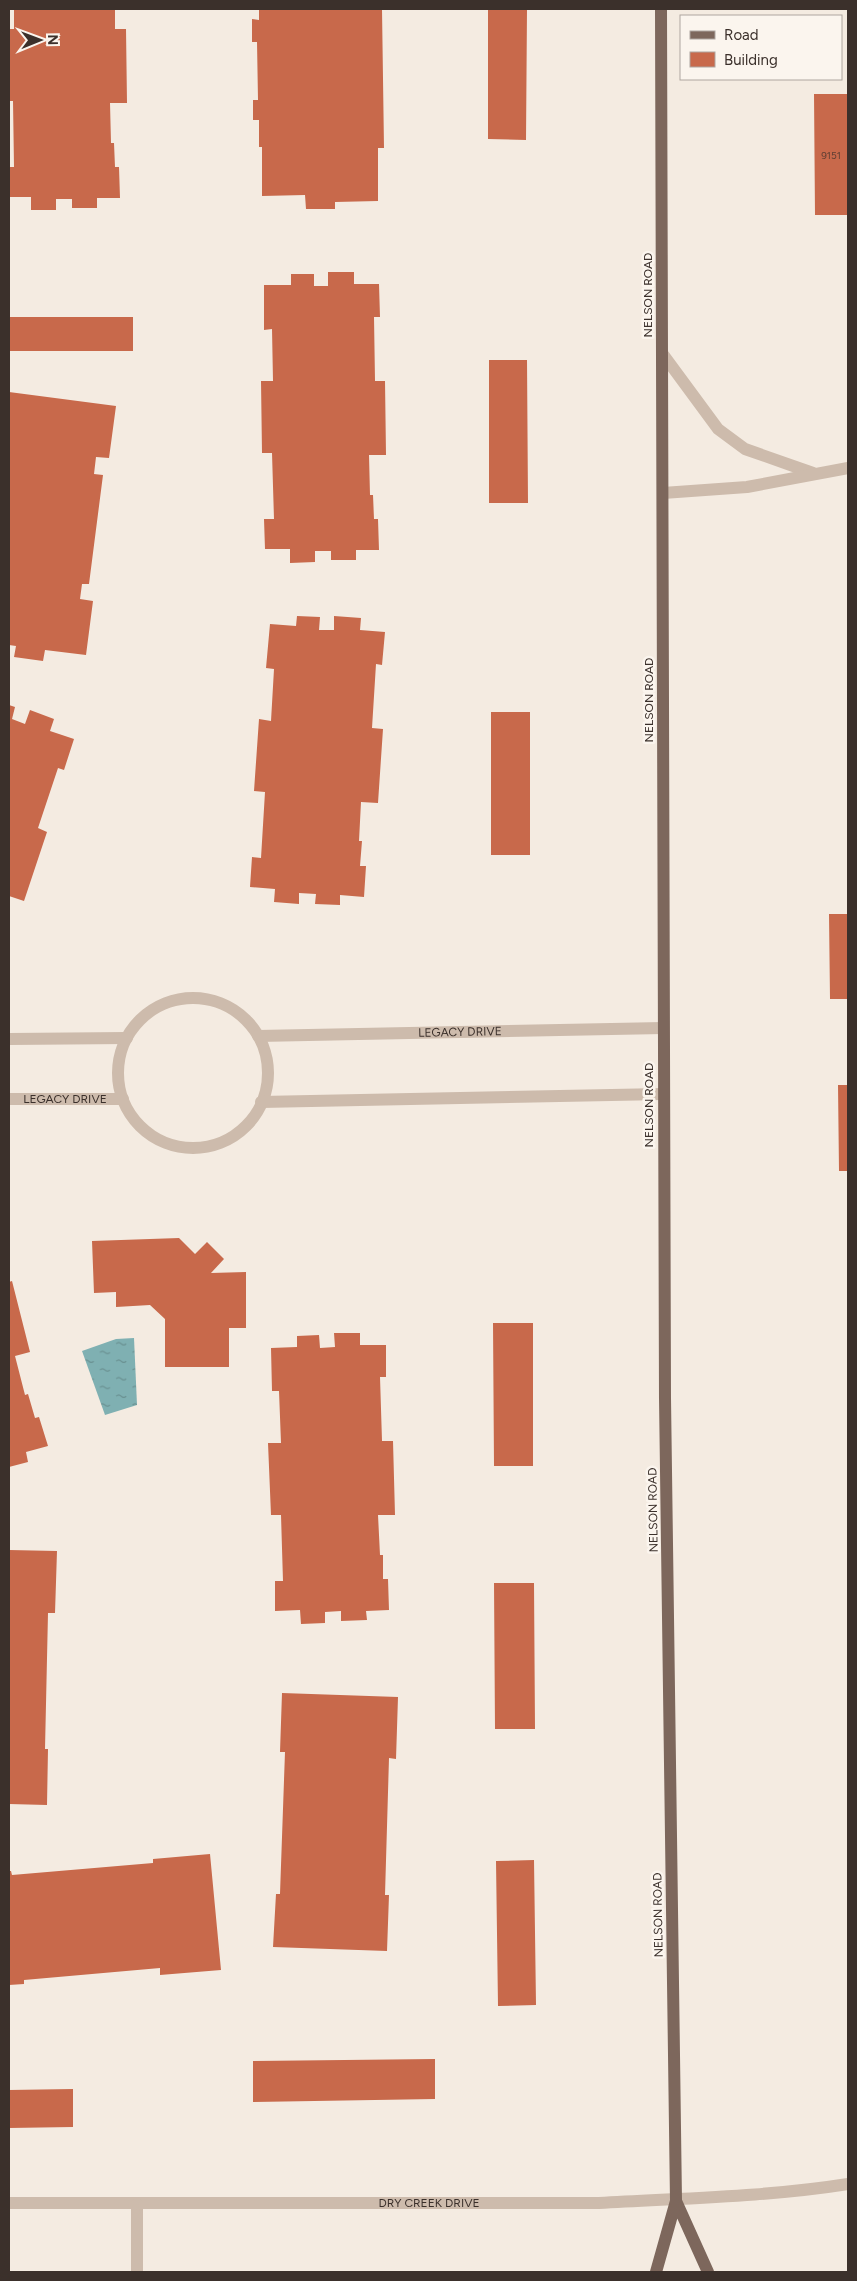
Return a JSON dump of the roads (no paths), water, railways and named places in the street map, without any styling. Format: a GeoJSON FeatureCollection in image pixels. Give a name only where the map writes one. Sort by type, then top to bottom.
{"type":"FeatureCollection","features":[{"type":"Feature","properties":{"kind":"main road","name":"NELSON ROAD"},"geometry":{"type":"LineString","coordinates":[[656,2272],[676,2201],[665,1398],[661,9]]}},
{"type":"Feature","properties":{"kind":"main road","name":"NELSON ROAD"},"geometry":{"type":"LineString","coordinates":[[676,2201],[708,2272]]}},
{"type":"Feature","properties":{"kind":"street"},"geometry":{"type":"LineString","coordinates":[[662,353],[718,429],[745,449],[813,473]]}},
{"type":"Feature","properties":{"kind":"street"},"geometry":{"type":"LineString","coordinates":[[663,493],[747,488],[813,473],[848,468]]}},
{"type":"Feature","properties":{"kind":"street"},"geometry":{"type":"LineString","coordinates":[[191,998],[217,1002],[241,1015],[258,1036],[263,1049],[267,1075],[261,1102],[247,1124],[236,1134],[214,1144],[189,1147],[165,1142],[144,1129],[128,1110],[122,1099],[118,1074],[119,1062],[127,1038],[133,1028],[152,1010],[177,1000],[191,998]]}},
{"type":"Feature","properties":{"kind":"street","name":"LEGACY DRIVE"},"geometry":{"type":"LineString","coordinates":[[258,1036],[663,1028]]}},
{"type":"Feature","properties":{"kind":"street"},"geometry":{"type":"LineString","coordinates":[[9,1039],[127,1038]]}},
{"type":"Feature","properties":{"kind":"street"},"geometry":{"type":"LineString","coordinates":[[261,1102],[663,1094]]}},
{"type":"Feature","properties":{"kind":"street","name":"LEGACY DRIVE"},"geometry":{"type":"LineString","coordinates":[[9,1099],[122,1099]]}},
{"type":"Feature","properties":{"kind":"street","name":"DRY CREEK DRIVE"},"geometry":{"type":"LineString","coordinates":[[9,2203],[599,2203],[676,2201],[783,2193],[848,2184]]}},
{"type":"Feature","properties":{"kind":"street"},"geometry":{"type":"LineString","coordinates":[[137,2204],[137,2272]]}},
{"type":"Feature","properties":{"kind":"water"},"geometry":{"type":"Polygon","coordinates":[[[134,1338],[137,1405],[105,1415],[82,1351],[116,1339],[134,1338]]]}}]}
